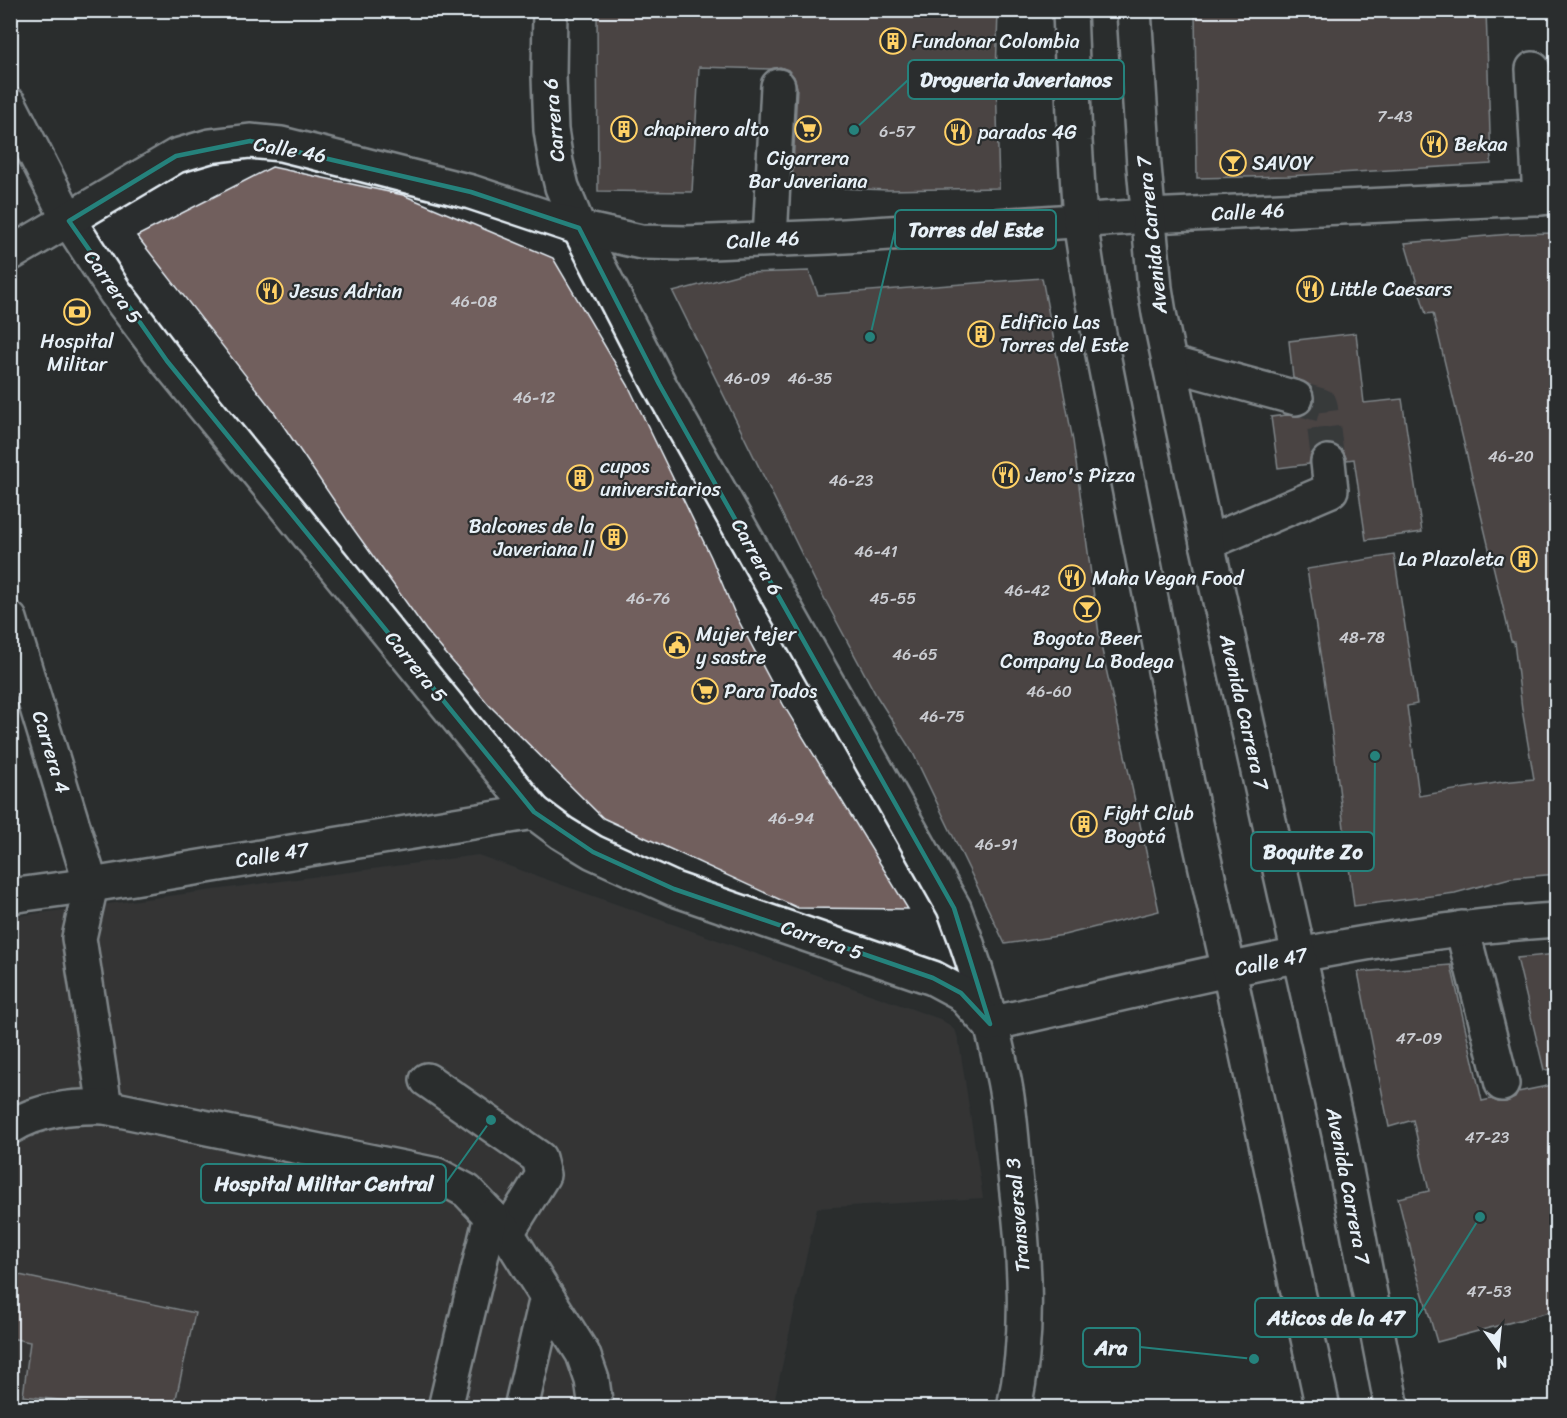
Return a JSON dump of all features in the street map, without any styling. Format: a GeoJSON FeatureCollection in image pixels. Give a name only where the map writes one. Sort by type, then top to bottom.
{"type":"FeatureCollection","features":[{"type":"Feature","properties":{"kind":"street","name":"Carrera 6"},"geometry":{"type":"LineString","coordinates":[[550,10],[551,130],[560,178],[579,228],[665,394],[954,908],[973,961],[990,1024]]}},
{"type":"Feature","properties":{"kind":"street"},"geometry":{"type":"LineString","coordinates":[[1070,10],[1080,221],[1090,293],[1175,726],[1323,1407]]}},
{"type":"Feature","properties":{"kind":"street","name":"Avenida Carrera 7"},"geometry":{"type":"LineString","coordinates":[[1134,10],[1155,288],[1207,543],[1339,1134],[1392,1407]]}},
{"type":"Feature","properties":{"kind":"street"},"geometry":{"type":"LineString","coordinates":[[1533,69],[1548,197]]}},
{"type":"Feature","properties":{"kind":"street"},"geometry":{"type":"LineString","coordinates":[[770,239],[778,86]]}},
{"type":"Feature","properties":{"kind":"street","name":"Carrera 5"},"geometry":{"type":"LineString","coordinates":[[10,105],[69,221],[115,292],[167,361],[534,812],[592,852],[674,889],[933,978],[961,993],[990,1024]]}},
{"type":"Feature","properties":{"kind":"street","name":"Calle 46"},"geometry":{"type":"LineString","coordinates":[[10,254],[176,156],[210,146],[250,141],[281,144],[471,192],[579,228],[641,242],[687,243],[770,239],[1149,216],[1548,197]]}},
{"type":"Feature","properties":{"kind":"street"},"geometry":{"type":"LineString","coordinates":[[1169,363],[1296,398]]}},
{"type":"Feature","properties":{"kind":"street"},"geometry":{"type":"LineString","coordinates":[[1207,543],[1331,490],[1328,462]]}},
{"type":"Feature","properties":{"kind":"street","name":"Carrera 4"},"geometry":{"type":"LineString","coordinates":[[10,619],[91,885]]}},
{"type":"Feature","properties":{"kind":"street","name":"Calle 47"},"geometry":{"type":"LineString","coordinates":[[10,896],[91,885],[534,812]]}},
{"type":"Feature","properties":{"kind":"street"},"geometry":{"type":"LineString","coordinates":[[91,885],[80,938],[105,1107]]}},
{"type":"Feature","properties":{"kind":"street","name":"Calle 47"},"geometry":{"type":"LineString","coordinates":[[990,1024],[1299,955],[1462,928],[1557,920]]}},
{"type":"Feature","properties":{"kind":"street"},"geometry":{"type":"LineString","coordinates":[[1462,928],[1502,1084]]}},
{"type":"Feature","properties":{"kind":"street","name":"Transversal 3"},"geometry":{"type":"LineString","coordinates":[[990,1024],[1004,1077],[1023,1260],[1025,1308],[1023,1353],[1014,1407]]}},
{"type":"Feature","properties":{"kind":"street"},"geometry":{"type":"LineString","coordinates":[[427,1080],[539,1158],[543,1175],[499,1224],[446,1407]]}},
{"type":"Feature","properties":{"kind":"street"},"geometry":{"type":"LineString","coordinates":[[10,1127],[46,1112],[72,1106],[105,1107],[437,1175],[467,1191],[499,1224],[583,1354],[592,1380],[596,1407]]}},
{"type":"Feature","properties":{"kind":"street"},"geometry":{"type":"LineString","coordinates":[[521,1407],[547,1297]]}},
{"type":"Feature","properties":{"kind":"highlighted area"},"geometry":{"type":"Polygon","coordinates":[[[250,141],[471,192],[579,228],[659,384],[954,908],[990,1024],[961,993],[933,978],[674,889],[593,852],[534,812],[167,361],[69,221],[176,156],[250,141]]]}},
{"type":"Feature","properties":{"kind":"shaded area"},"geometry":{"type":"Polygon","coordinates":[[[478,855],[940,1019],[948,1024],[956,1032],[959,1042],[983,1198],[817,1208],[773,1407],[11,1407],[10,917],[478,855]]]}},
{"type":"Feature","properties":{"kind":"building"},"geometry":{"type":"Polygon","coordinates":[[[597,10],[998,10],[996,76],[999,188],[888,190],[792,186],[797,87],[794,77],[788,70],[780,67],[770,69],[699,67],[692,192],[598,191],[597,10]]]}},
{"type":"Feature","properties":{"kind":"building"},"geometry":{"type":"Polygon","coordinates":[[[1195,10],[1486,10],[1491,164],[1288,176],[1197,178],[1195,10]]]}},
{"type":"Feature","properties":{"kind":"building"},"geometry":{"type":"Polygon","coordinates":[[[272,167],[403,195],[553,258],[628,385],[711,557],[735,614],[784,706],[908,909],[798,908],[603,818],[490,706],[426,630],[274,412],[137,236],[272,167]]]}},
{"type":"Feature","properties":{"kind":"building"},"geometry":{"type":"Polygon","coordinates":[[[1557,233],[1557,874],[1510,878],[1455,893],[1354,906],[1330,718],[1307,569],[1394,555],[1417,704],[1407,706],[1419,796],[1534,779],[1514,642],[1511,641],[1433,313],[1426,314],[1405,243],[1511,234],[1557,233]]]}},
{"type":"Feature","properties":{"kind":"building"},"geometry":{"type":"Polygon","coordinates":[[[809,271],[818,295],[1042,278],[1073,441],[1100,641],[1159,911],[1064,935],[1005,944],[913,753],[876,695],[815,581],[673,292],[744,273],[809,271]]]}},
{"type":"Feature","properties":{"kind":"building"},"geometry":{"type":"Polygon","coordinates":[[[1356,333],[1364,403],[1402,399],[1422,532],[1366,540],[1354,459],[1347,460],[1343,451],[1336,445],[1327,443],[1317,447],[1311,454],[1309,464],[1278,468],[1271,417],[1301,416],[1310,411],[1314,402],[1314,394],[1310,385],[1293,378],[1289,341],[1356,333]]]}},
{"type":"Feature","properties":{"kind":"building"},"geometry":{"type":"Polygon","coordinates":[[[1557,954],[1557,1069],[1544,1070],[1517,958],[1557,954]]]}},
{"type":"Feature","properties":{"kind":"building"},"geometry":{"type":"Polygon","coordinates":[[[1451,965],[1482,1101],[1491,1099],[1506,1102],[1515,1098],[1518,1092],[1557,1084],[1557,1310],[1437,1342],[1398,1198],[1429,1191],[1413,1120],[1389,1127],[1358,972],[1451,965]]]}},
{"type":"Feature","properties":{"kind":"building"},"geometry":{"type":"Polygon","coordinates":[[[10,1273],[195,1313],[174,1407],[85,1407],[86,1403],[23,1396],[30,1342],[10,1338],[10,1273]]]}},
{"type":"Feature","properties":{"kind":"tunnel"},"geometry":{"type":"LineString","coordinates":[[1296,398],[1321,405],[1328,462]]}},
{"type":"Feature","properties":{"kind":"place","name":"Fundonar Colombia"},"geometry":{"type":"Point","coordinates":[893,41]}},
{"type":"Feature","properties":{"kind":"place","name":"chapinero alto"},"geometry":{"type":"Point","coordinates":[624,129]}},
{"type":"Feature","properties":{"kind":"place","name":"Cigarrera Bar Javeriana"},"geometry":{"type":"Point","coordinates":[808,129]}},
{"type":"Feature","properties":{"kind":"place","name":"Drogueria Javerianos"},"geometry":{"type":"Point","coordinates":[854,130]}},
{"type":"Feature","properties":{"kind":"place","name":"parados 4G"},"geometry":{"type":"Point","coordinates":[958,132]}},
{"type":"Feature","properties":{"kind":"place","name":"Bekaa"},"geometry":{"type":"Point","coordinates":[1434,144]}},
{"type":"Feature","properties":{"kind":"place","name":"SAVOY"},"geometry":{"type":"Point","coordinates":[1233,163]}},
{"type":"Feature","properties":{"kind":"place","name":"Little Caesars"},"geometry":{"type":"Point","coordinates":[1310,289]}},
{"type":"Feature","properties":{"kind":"place","name":"Jesus Adrian"},"geometry":{"type":"Point","coordinates":[270,291]}},
{"type":"Feature","properties":{"kind":"place","name":"Hospital Militar"},"geometry":{"type":"Point","coordinates":[77,312]}},
{"type":"Feature","properties":{"kind":"place","name":"Edificio Las Torres del Este"},"geometry":{"type":"Point","coordinates":[981,334]}},
{"type":"Feature","properties":{"kind":"place","name":"Torres del Este"},"geometry":{"type":"Point","coordinates":[870,337]}},
{"type":"Feature","properties":{"kind":"place","name":"Jeno's Pizza"},"geometry":{"type":"Point","coordinates":[1006,475]}},
{"type":"Feature","properties":{"kind":"place","name":"cupos universitarios"},"geometry":{"type":"Point","coordinates":[580,478]}},
{"type":"Feature","properties":{"kind":"place","name":"Balcones de la Javeriana ll"},"geometry":{"type":"Point","coordinates":[614,537]}},
{"type":"Feature","properties":{"kind":"place","name":"La Plazoleta"},"geometry":{"type":"Point","coordinates":[1524,559]}},
{"type":"Feature","properties":{"kind":"place","name":"Maha Vegan Food"},"geometry":{"type":"Point","coordinates":[1072,578]}},
{"type":"Feature","properties":{"kind":"place","name":"Bogota Beer Company La Bodega"},"geometry":{"type":"Point","coordinates":[1087,609]}},
{"type":"Feature","properties":{"kind":"place","name":"Mujer tejer y sastre"},"geometry":{"type":"Point","coordinates":[677,645]}},
{"type":"Feature","properties":{"kind":"place","name":"Para Todos"},"geometry":{"type":"Point","coordinates":[705,691]}},
{"type":"Feature","properties":{"kind":"place","name":"Boquite Zo"},"geometry":{"type":"Point","coordinates":[1375,756]}},
{"type":"Feature","properties":{"kind":"place","name":"Fight Club Bogotá"},"geometry":{"type":"Point","coordinates":[1084,824]}},
{"type":"Feature","properties":{"kind":"place","name":"Hospital Militar Central"},"geometry":{"type":"Point","coordinates":[491,1120]}},
{"type":"Feature","properties":{"kind":"place","name":"Aticos de la 47"},"geometry":{"type":"Point","coordinates":[1480,1217]}},
{"type":"Feature","properties":{"kind":"place","name":"Ara"},"geometry":{"type":"Point","coordinates":[1254,1359]}}]}
